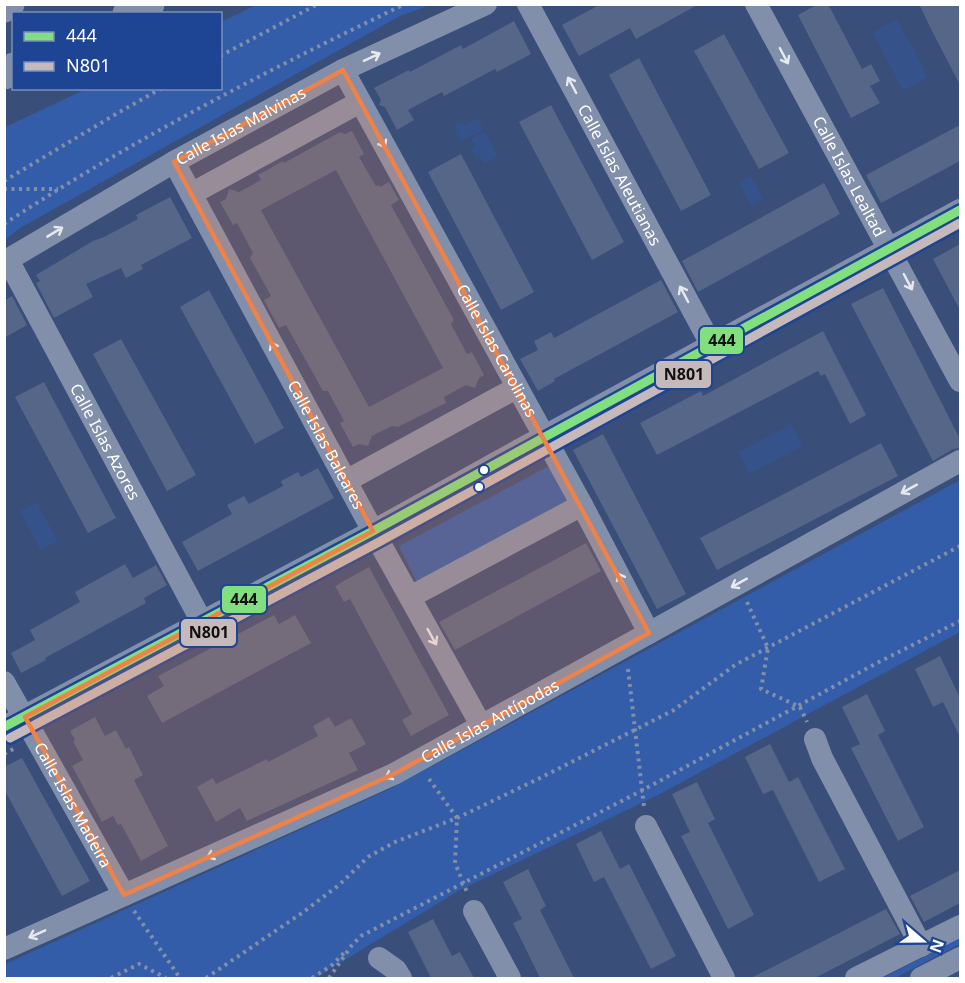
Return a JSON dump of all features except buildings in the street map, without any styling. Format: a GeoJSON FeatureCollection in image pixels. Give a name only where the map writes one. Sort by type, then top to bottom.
{"type":"FeatureCollection","features":[{"type":"Feature","properties":{"kind":"highway"},"geometry":{"type":"LineString","coordinates":[[133,12],[148,4]]}},
{"type":"Feature","properties":{"kind":"street","name":"Calle Islas Malvinas"},"geometry":{"type":"LineString","coordinates":[[6,261],[174,162],[343,70],[486,4]]}},
{"type":"Feature","properties":{"kind":"street","name":"Calle Islas Aleutianas"},"geometry":{"type":"LineString","coordinates":[[528,4],[712,346]]}},
{"type":"Feature","properties":{"kind":"street","name":"Calle Islas Lealtad"},"geometry":{"type":"LineString","coordinates":[[756,4],[960,381]]}},
{"type":"Feature","properties":{"kind":"street","name":"Calle Islas Carolinas"},"geometry":{"type":"LineString","coordinates":[[343,70],[582,505],[649,633]]}},
{"type":"Feature","properties":{"kind":"street"},"geometry":{"type":"LineString","coordinates":[[191,194],[360,102]]}},
{"type":"Feature","properties":{"kind":"street","name":"Calle Islas Baleares"},"geometry":{"type":"LineString","coordinates":[[174,162],[481,726]]}},
{"type":"Feature","properties":{"kind":"street"},"geometry":{"type":"LineString","coordinates":[[4,728],[373,531],[960,210]]}},
{"type":"Feature","properties":{"kind":"street","name":"Calle Islas Azores"},"geometry":{"type":"LineString","coordinates":[[6,261],[202,622]]}},
{"type":"Feature","properties":{"kind":"street"},"geometry":{"type":"LineString","coordinates":[[346,481],[516,388]]}},
{"type":"Feature","properties":{"kind":"street","name":"Calle Islas Antípodas"},"geometry":{"type":"LineString","coordinates":[[4,949],[383,779],[960,461]]}},
{"type":"Feature","properties":{"kind":"street"},"geometry":{"type":"LineString","coordinates":[[410,597],[582,505]]}},
{"type":"Feature","properties":{"kind":"street","name":"Calle Islas Madeira"},"geometry":{"type":"LineString","coordinates":[[4,682],[124,895]]}},
{"type":"Feature","properties":{"kind":"street"},"geometry":{"type":"LineString","coordinates":[[815,739],[822,758],[921,946]]}},
{"type":"Feature","properties":{"kind":"street"},"geometry":{"type":"LineString","coordinates":[[646,826],[724,978]]}},
{"type":"Feature","properties":{"kind":"street"},"geometry":{"type":"LineString","coordinates":[[474,911],[510,978]]}},
{"type":"Feature","properties":{"kind":"street"},"geometry":{"type":"LineString","coordinates":[[855,978],[960,926]]}},
{"type":"Feature","properties":{"kind":"street"},"geometry":{"type":"LineString","coordinates":[[379,958],[396,970],[401,978]]}},
{"type":"Feature","properties":{"kind":"street"},"geometry":{"type":"LineString","coordinates":[[921,978],[948,968]]}},
{"type":"Feature","properties":{"kind":"path"},"geometry":{"type":"LineString","coordinates":[[222,56],[318,4]]}},
{"type":"Feature","properties":{"kind":"path"},"geometry":{"type":"LineString","coordinates":[[4,224],[179,119],[285,62],[405,4]]}},
{"type":"Feature","properties":{"kind":"path"},"geometry":{"type":"LineString","coordinates":[[4,181],[158,90]]}},
{"type":"Feature","properties":{"kind":"path"},"geometry":{"type":"LineString","coordinates":[[4,189],[60,189]]}},
{"type":"Feature","properties":{"kind":"path"},"geometry":{"type":"LineString","coordinates":[[206,978],[330,892],[368,857],[395,842],[457,818],[674,710],[735,664],[960,546]]}},
{"type":"Feature","properties":{"kind":"path"},"geometry":{"type":"LineString","coordinates":[[732,587],[745,597],[768,648],[761,689],[800,706],[815,739]]}},
{"type":"Feature","properties":{"kind":"path"},"geometry":{"type":"LineString","coordinates":[[329,978],[352,945],[362,936],[642,791],[877,663],[960,621]]}},
{"type":"Feature","properties":{"kind":"path"},"geometry":{"type":"LineString","coordinates":[[620,649],[627,662],[642,791]]}},
{"type":"Feature","properties":{"kind":"path"},"geometry":{"type":"LineString","coordinates":[[417,761],[457,818],[455,863],[464,884]]}},
{"type":"Feature","properties":{"kind":"path"},"geometry":{"type":"LineString","coordinates":[[124,895],[180,978]]}},
{"type":"Feature","properties":{"kind":"path"},"geometry":{"type":"LineString","coordinates":[[312,978],[331,966],[362,936]]}},
{"type":"Feature","properties":{"kind":"path"},"geometry":{"type":"LineString","coordinates":[[111,978],[139,964],[166,978]]}},
{"type":"Feature","properties":{"kind":"highlighted area"},"geometry":{"type":"Polygon","coordinates":[[[343,70],[649,633],[394,774],[124,895],[25,717],[373,531],[174,162],[343,70]]]}},
{"type":"Feature","properties":{"kind":"shaded area"},"geometry":{"type":"Polygon","coordinates":[[[256,5],[430,5],[400,16],[20,228],[5,240],[5,127],[84,90],[222,90],[222,22],[256,5]]]}},
{"type":"Feature","properties":{"kind":"shaded area"},"geometry":{"type":"Polygon","coordinates":[[[897,19],[928,77],[903,91],[872,32],[897,19]]]}},
{"type":"Feature","properties":{"kind":"shaded area"},"geometry":{"type":"Polygon","coordinates":[[[477,118],[484,130],[461,142],[454,128],[458,122],[465,125],[477,118]]]}},
{"type":"Feature","properties":{"kind":"shaded area"},"geometry":{"type":"Polygon","coordinates":[[[485,131],[498,156],[484,164],[479,155],[475,157],[471,149],[475,147],[471,139],[485,131]]]}},
{"type":"Feature","properties":{"kind":"shaded area"},"geometry":{"type":"Polygon","coordinates":[[[751,176],[764,199],[751,206],[739,183],[751,176]]]}},
{"type":"Feature","properties":{"kind":"shaded area"},"geometry":{"type":"Polygon","coordinates":[[[792,424],[803,446],[749,474],[738,452],[792,424]]]}},
{"type":"Feature","properties":{"kind":"shaded area"},"geometry":{"type":"Polygon","coordinates":[[[549,466],[569,503],[418,584],[399,546],[549,466]]]}},
{"type":"Feature","properties":{"kind":"shaded area"},"geometry":{"type":"Polygon","coordinates":[[[960,480],[960,632],[660,794],[460,890],[315,978],[5,978],[5,964],[390,789],[960,480]]]}},
{"type":"Feature","properties":{"kind":"shaded area"},"geometry":{"type":"Polygon","coordinates":[[[37,502],[58,541],[40,550],[20,511],[37,502]]]}},
{"type":"Feature","properties":{"kind":"shaded area"},"geometry":{"type":"Polygon","coordinates":[[[960,938],[960,944],[895,978],[883,978],[960,938]]]}},
{"type":"Feature","properties":{"kind":"transit line","name":"444"},"geometry":{"type":"LineString","coordinates":[[4,727],[373,531],[960,210]]}},
{"type":"Feature","properties":{"kind":"transit line","name":"N801"},"geometry":{"type":"LineString","coordinates":[[10,738],[379,542],[960,223]]}}]}
